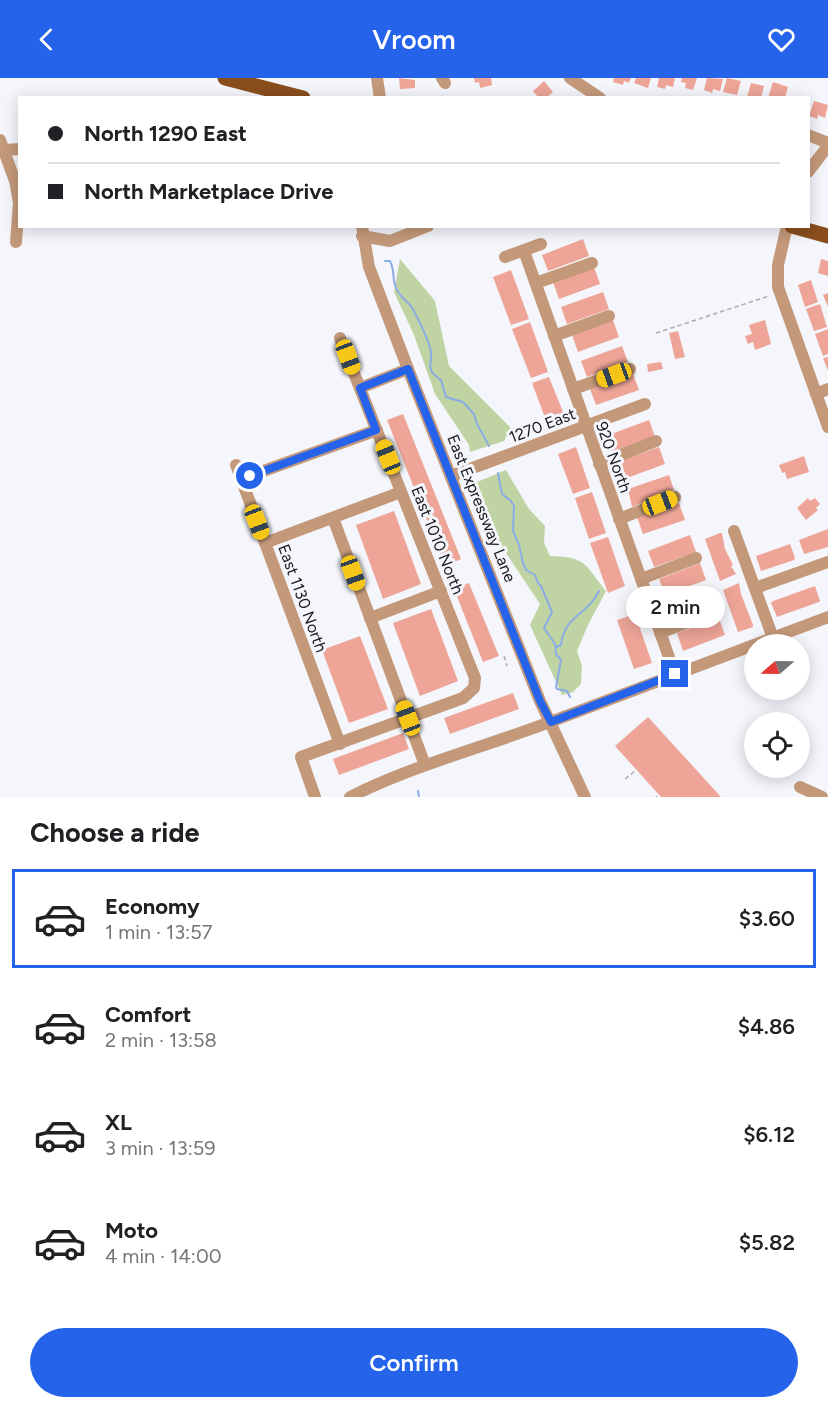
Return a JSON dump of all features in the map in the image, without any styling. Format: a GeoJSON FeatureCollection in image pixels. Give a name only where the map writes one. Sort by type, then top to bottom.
{"type":"FeatureCollection","features":[{"type":"Feature","properties":{"kind":"main road"},"geometry":{"type":"LineString","coordinates":[[225,78],[295,96]]}},
{"type":"Feature","properties":{"kind":"main road"},"geometry":{"type":"LineString","coordinates":[[799,228],[828,236]]}},
{"type":"Feature","properties":{"kind":"street"},"geometry":{"type":"LineString","coordinates":[[377,78],[380,96]]}},
{"type":"Feature","properties":{"kind":"street"},"geometry":{"type":"LineString","coordinates":[[570,78],[597,96]]}},
{"type":"Feature","properties":{"kind":"street"},"geometry":{"type":"LineString","coordinates":[[810,136],[828,145],[810,169]]}},
{"type":"Feature","properties":{"kind":"street"},"geometry":{"type":"LineString","coordinates":[[2,145],[18,149]]}},
{"type":"Feature","properties":{"kind":"street"},"geometry":{"type":"LineString","coordinates":[[2,145],[18,198]]}},
{"type":"Feature","properties":{"kind":"street"},"geometry":{"type":"LineString","coordinates":[[16,242],[18,216]]}},
{"type":"Feature","properties":{"kind":"street"},"geometry":{"type":"LineString","coordinates":[[362,231],[390,241],[423,228]]}},
{"type":"Feature","properties":{"kind":"street"},"geometry":{"type":"LineString","coordinates":[[787,228],[778,265],[778,287],[822,392],[828,427]]}},
{"type":"Feature","properties":{"kind":"street","name":"East Expressway Lane"},"geometry":{"type":"LineString","coordinates":[[362,231],[369,267],[408,369],[540,701],[585,797]]}},
{"type":"Feature","properties":{"kind":"street"},"geometry":{"type":"LineString","coordinates":[[505,257],[542,244]]}},
{"type":"Feature","properties":{"kind":"street","name":"920 North"},"geometry":{"type":"LineString","coordinates":[[524,251],[675,674]]}},
{"type":"Feature","properties":{"kind":"street"},"geometry":{"type":"LineString","coordinates":[[536,283],[591,262]]}},
{"type":"Feature","properties":{"kind":"street"},"geometry":{"type":"LineString","coordinates":[[554,336],[609,316]]}},
{"type":"Feature","properties":{"kind":"street","name":"East 1010 North"},"geometry":{"type":"LineString","coordinates":[[340,338],[475,678],[474,688],[463,698],[408,718]]}},
{"type":"Feature","properties":{"kind":"street"},"geometry":{"type":"LineString","coordinates":[[360,388],[408,369]]}},
{"type":"Feature","properties":{"kind":"street"},"geometry":{"type":"LineString","coordinates":[[573,390],[630,369]]}},
{"type":"Feature","properties":{"kind":"street","name":"1270 East"},"geometry":{"type":"LineString","coordinates":[[451,476],[645,404]]}},
{"type":"Feature","properties":{"kind":"street"},"geometry":{"type":"LineString","coordinates":[[241,479],[376,430]]}},
{"type":"Feature","properties":{"kind":"street"},"geometry":{"type":"LineString","coordinates":[[599,464],[656,441]]}},
{"type":"Feature","properties":{"kind":"street","name":"East 1130 North"},"geometry":{"type":"LineString","coordinates":[[236,465],[340,744]]}},
{"type":"Feature","properties":{"kind":"street"},"geometry":{"type":"LineString","coordinates":[[265,543],[401,492]]}},
{"type":"Feature","properties":{"kind":"street"},"geometry":{"type":"LineString","coordinates":[[619,519],[675,497]]}},
{"type":"Feature","properties":{"kind":"street"},"geometry":{"type":"LineString","coordinates":[[333,518],[425,765]]}},
{"type":"Feature","properties":{"kind":"street"},"geometry":{"type":"LineString","coordinates":[[734,531],[772,634]]}},
{"type":"Feature","properties":{"kind":"street"},"geometry":{"type":"LineString","coordinates":[[640,579],[696,558]]}},
{"type":"Feature","properties":{"kind":"street"},"geometry":{"type":"LineString","coordinates":[[755,588],[828,562]]}},
{"type":"Feature","properties":{"kind":"street"},"geometry":{"type":"LineString","coordinates":[[370,618],[441,591]]}},
{"type":"Feature","properties":{"kind":"street"},"geometry":{"type":"LineString","coordinates":[[660,633],[714,612]]}},
{"type":"Feature","properties":{"kind":"street"},"geometry":{"type":"LineString","coordinates":[[783,634],[828,617]]}},
{"type":"Feature","properties":{"kind":"street"},"geometry":{"type":"LineString","coordinates":[[350,797],[425,765],[551,722],[744,649]]}},
{"type":"Feature","properties":{"kind":"street"},"geometry":{"type":"LineString","coordinates":[[315,797],[301,758],[408,718]]}},
{"type":"Feature","properties":{"kind":"street"},"geometry":{"type":"LineString","coordinates":[[800,787],[822,797]]}},
{"type":"Feature","properties":{"kind":"path"},"geometry":{"type":"LineString","coordinates":[[656,333],[767,297],[778,287]]}},
{"type":"Feature","properties":{"kind":"path"},"geometry":{"type":"LineString","coordinates":[[504,656],[507,666]]}},
{"type":"Feature","properties":{"kind":"path"},"geometry":{"type":"LineString","coordinates":[[625,778],[635,771]]}},
{"type":"Feature","properties":{"kind":"green space"},"geometry":{"type":"Polygon","coordinates":[[[400,259],[435,301],[449,366],[511,428],[504,441],[470,452],[469,445],[435,394],[414,335],[394,292],[400,259]]]}},
{"type":"Feature","properties":{"kind":"green space"},"geometry":{"type":"Polygon","coordinates":[[[506,470],[529,509],[545,526],[544,543],[550,556],[578,560],[588,568],[606,591],[577,651],[582,666],[581,684],[573,692],[562,695],[530,625],[540,604],[498,541],[477,482],[506,470]]]}},
{"type":"Feature","properties":{"kind":"building"},"geometry":{"type":"Polygon","coordinates":[[[399,78],[415,80],[415,88],[400,89],[399,78]]]}},
{"type":"Feature","properties":{"kind":"building"},"geometry":{"type":"Polygon","coordinates":[[[474,78],[491,78],[492,85],[480,88],[479,82],[475,83],[474,78]]]}},
{"type":"Feature","properties":{"kind":"building"},"geometry":{"type":"Polygon","coordinates":[[[614,78],[631,78],[629,83],[624,81],[623,85],[613,82],[614,78]]]}},
{"type":"Feature","properties":{"kind":"building"},"geometry":{"type":"Polygon","coordinates":[[[636,78],[651,78],[648,88],[634,83],[636,78]]]}},
{"type":"Feature","properties":{"kind":"building"},"geometry":{"type":"Polygon","coordinates":[[[659,78],[675,78],[673,87],[666,85],[665,89],[657,87],[659,78]]]}},
{"type":"Feature","properties":{"kind":"building"},"geometry":{"type":"Polygon","coordinates":[[[682,78],[697,78],[693,90],[685,88],[686,83],[681,82],[682,78]]]}},
{"type":"Feature","properties":{"kind":"building"},"geometry":{"type":"Polygon","coordinates":[[[707,78],[723,79],[720,91],[713,89],[712,93],[704,90],[707,78]]]}},
{"type":"Feature","properties":{"kind":"building"},"geometry":{"type":"Polygon","coordinates":[[[727,78],[741,81],[737,95],[723,92],[727,78]]]}},
{"type":"Feature","properties":{"kind":"building"},"geometry":{"type":"Polygon","coordinates":[[[544,81],[553,92],[548,96],[537,96],[533,91],[544,81]]]}},
{"type":"Feature","properties":{"kind":"building"},"geometry":{"type":"Polygon","coordinates":[[[773,82],[788,87],[786,96],[769,96],[773,82]]]}},
{"type":"Feature","properties":{"kind":"building"},"geometry":{"type":"Polygon","coordinates":[[[751,83],[764,86],[762,96],[747,96],[751,83]]]}},
{"type":"Feature","properties":{"kind":"building"},"geometry":{"type":"Polygon","coordinates":[[[814,101],[828,105],[825,118],[818,115],[817,119],[810,116],[814,101]]]}},
{"type":"Feature","properties":{"kind":"building"},"geometry":{"type":"Polygon","coordinates":[[[583,239],[589,256],[548,271],[542,255],[583,239]]]}},
{"type":"Feature","properties":{"kind":"building"},"geometry":{"type":"Polygon","coordinates":[[[821,259],[828,261],[828,276],[818,273],[821,259]]]}},
{"type":"Feature","properties":{"kind":"building"},"geometry":{"type":"Polygon","coordinates":[[[594,267],[600,284],[559,299],[553,282],[594,267]]]}},
{"type":"Feature","properties":{"kind":"building"},"geometry":{"type":"Polygon","coordinates":[[[511,270],[529,319],[511,325],[493,277],[511,270]]]}},
{"type":"Feature","properties":{"kind":"building"},"geometry":{"type":"Polygon","coordinates":[[[811,280],[818,302],[805,307],[798,285],[811,280]]]}},
{"type":"Feature","properties":{"kind":"building"},"geometry":{"type":"Polygon","coordinates":[[[603,292],[609,309],[567,324],[561,307],[603,292]]]}},
{"type":"Feature","properties":{"kind":"building"},"geometry":{"type":"Polygon","coordinates":[[[828,293],[828,307],[823,295],[828,293]]]}},
{"type":"Feature","properties":{"kind":"building"},"geometry":{"type":"Polygon","coordinates":[[[820,304],[827,327],[814,331],[806,309],[820,304]]]}},
{"type":"Feature","properties":{"kind":"building"},"geometry":{"type":"Polygon","coordinates":[[[613,320],[619,337],[578,352],[572,335],[613,320]]]}},
{"type":"Feature","properties":{"kind":"building"},"geometry":{"type":"Polygon","coordinates":[[[765,320],[771,344],[755,350],[753,342],[748,344],[745,336],[752,334],[749,325],[765,320]]]}},
{"type":"Feature","properties":{"kind":"building"},"geometry":{"type":"Polygon","coordinates":[[[530,322],[548,372],[531,378],[512,329],[530,322]]]}},
{"type":"Feature","properties":{"kind":"building"},"geometry":{"type":"Polygon","coordinates":[[[828,329],[828,354],[823,356],[815,334],[828,329]]]}},
{"type":"Feature","properties":{"kind":"building"},"geometry":{"type":"Polygon","coordinates":[[[678,331],[685,357],[675,359],[669,333],[678,331]]]}},
{"type":"Feature","properties":{"kind":"building"},"geometry":{"type":"Polygon","coordinates":[[[622,346],[628,362],[587,377],[581,361],[622,346]]]}},
{"type":"Feature","properties":{"kind":"building"},"geometry":{"type":"Polygon","coordinates":[[[828,357],[828,371],[823,358],[828,357]]]}},
{"type":"Feature","properties":{"kind":"building"},"geometry":{"type":"Polygon","coordinates":[[[661,362],[663,369],[648,372],[647,364],[661,362]]]}},
{"type":"Feature","properties":{"kind":"building"},"geometry":{"type":"Polygon","coordinates":[[[633,374],[639,390],[596,405],[590,389],[633,374]]]}},
{"type":"Feature","properties":{"kind":"building"},"geometry":{"type":"Polygon","coordinates":[[[549,377],[565,417],[547,423],[532,383],[549,377]]]}},
{"type":"Feature","properties":{"kind":"building"},"geometry":{"type":"Polygon","coordinates":[[[403,414],[461,559],[445,566],[387,420],[403,414]]]}},
{"type":"Feature","properties":{"kind":"building"},"geometry":{"type":"Polygon","coordinates":[[[649,420],[655,437],[612,453],[606,436],[649,420]]]}},
{"type":"Feature","properties":{"kind":"building"},"geometry":{"type":"Polygon","coordinates":[[[576,447],[590,488],[573,494],[558,454],[576,447]]]}},
{"type":"Feature","properties":{"kind":"building"},"geometry":{"type":"Polygon","coordinates":[[[659,447],[665,464],[624,479],[618,462],[659,447]]]}},
{"type":"Feature","properties":{"kind":"building"},"geometry":{"type":"Polygon","coordinates":[[[804,456],[809,472],[787,479],[779,465],[804,456]]]}},
{"type":"Feature","properties":{"kind":"building"},"geometry":{"type":"Polygon","coordinates":[[[669,475],[674,490],[632,507],[628,489],[669,475]]]}},
{"type":"Feature","properties":{"kind":"building"},"geometry":{"type":"Polygon","coordinates":[[[592,492],[606,533],[589,539],[575,498],[592,492]]]}},
{"type":"Feature","properties":{"kind":"building"},"geometry":{"type":"Polygon","coordinates":[[[808,498],[810,501],[815,498],[820,504],[816,508],[818,510],[806,520],[797,508],[808,498]]]}},
{"type":"Feature","properties":{"kind":"building"},"geometry":{"type":"Polygon","coordinates":[[[679,503],[685,520],[643,534],[637,517],[679,503]]]}},
{"type":"Feature","properties":{"kind":"building"},"geometry":{"type":"Polygon","coordinates":[[[394,511],[421,584],[383,599],[356,525],[394,511]]]}},
{"type":"Feature","properties":{"kind":"building"},"geometry":{"type":"Polygon","coordinates":[[[828,529],[828,547],[804,554],[799,540],[828,529]]]}},
{"type":"Feature","properties":{"kind":"building"},"geometry":{"type":"Polygon","coordinates":[[[722,533],[725,549],[736,574],[720,581],[705,539],[722,533]]]}},
{"type":"Feature","properties":{"kind":"building"},"geometry":{"type":"Polygon","coordinates":[[[690,535],[696,552],[654,567],[648,551],[690,535]]]}},
{"type":"Feature","properties":{"kind":"building"},"geometry":{"type":"Polygon","coordinates":[[[608,537],[625,586],[608,593],[590,543],[608,537]]]}},
{"type":"Feature","properties":{"kind":"building"},"geometry":{"type":"Polygon","coordinates":[[[790,544],[794,560],[761,571],[756,556],[790,544]]]}},
{"type":"Feature","properties":{"kind":"building"},"geometry":{"type":"Polygon","coordinates":[[[700,563],[706,580],[665,595],[659,579],[700,563]]]}},
{"type":"Feature","properties":{"kind":"building"},"geometry":{"type":"Polygon","coordinates":[[[469,583],[499,656],[483,662],[454,589],[469,583]]]}},
{"type":"Feature","properties":{"kind":"building"},"geometry":{"type":"Polygon","coordinates":[[[739,583],[753,627],[738,632],[723,590],[739,583]]]}},
{"type":"Feature","properties":{"kind":"building"},"geometry":{"type":"Polygon","coordinates":[[[815,586],[819,602],[777,617],[771,603],[773,601],[815,586]]]}},
{"type":"Feature","properties":{"kind":"building"},"geometry":{"type":"Polygon","coordinates":[[[710,591],[715,607],[674,622],[668,605],[710,591]]]}},
{"type":"Feature","properties":{"kind":"building"},"geometry":{"type":"Polygon","coordinates":[[[431,609],[458,681],[420,696],[393,623],[431,609]]]}},
{"type":"Feature","properties":{"kind":"building"},"geometry":{"type":"Polygon","coordinates":[[[635,614],[652,663],[634,669],[617,620],[635,614]]]}},
{"type":"Feature","properties":{"kind":"building"},"geometry":{"type":"Polygon","coordinates":[[[719,618],[725,635],[683,651],[677,633],[719,618]]]}},
{"type":"Feature","properties":{"kind":"building"},"geometry":{"type":"Polygon","coordinates":[[[360,636],[388,709],[349,723],[322,650],[360,636]]]}},
{"type":"Feature","properties":{"kind":"building"},"geometry":{"type":"Polygon","coordinates":[[[513,693],[519,709],[450,734],[444,718],[513,693]]]}},
{"type":"Feature","properties":{"kind":"building"},"geometry":{"type":"Polygon","coordinates":[[[648,717],[721,797],[661,797],[615,746],[648,717]]]}},
{"type":"Feature","properties":{"kind":"building"},"geometry":{"type":"Polygon","coordinates":[[[403,733],[409,749],[339,775],[333,759],[403,733]]]}},
{"type":"Feature","properties":{"kind":"waterway"},"geometry":{"type":"LineString","coordinates":[[385,261],[390,261],[397,291],[411,306],[429,344],[430,368],[441,380],[446,397],[463,402],[474,414],[489,446]]}},
{"type":"Feature","properties":{"kind":"waterway"},"geometry":{"type":"LineString","coordinates":[[498,473],[502,494],[514,506],[513,531],[523,563],[526,570],[535,575],[552,612],[544,628],[555,644],[556,654],[561,660],[556,687],[567,691],[570,697]]}},
{"type":"Feature","properties":{"kind":"waterway"},"geometry":{"type":"LineString","coordinates":[[556,647],[561,645],[567,627],[595,599],[599,591]]}},
{"type":"Feature","properties":{"kind":"waterway"},"geometry":{"type":"LineString","coordinates":[[418,791],[419,797]]}},
{"type":"Feature","properties":{"kind":"route"},"geometry":{"type":"LineString","coordinates":[[250,476],[376,430],[360,388],[408,369],[540,701],[551,722],[675,674]]}}]}
